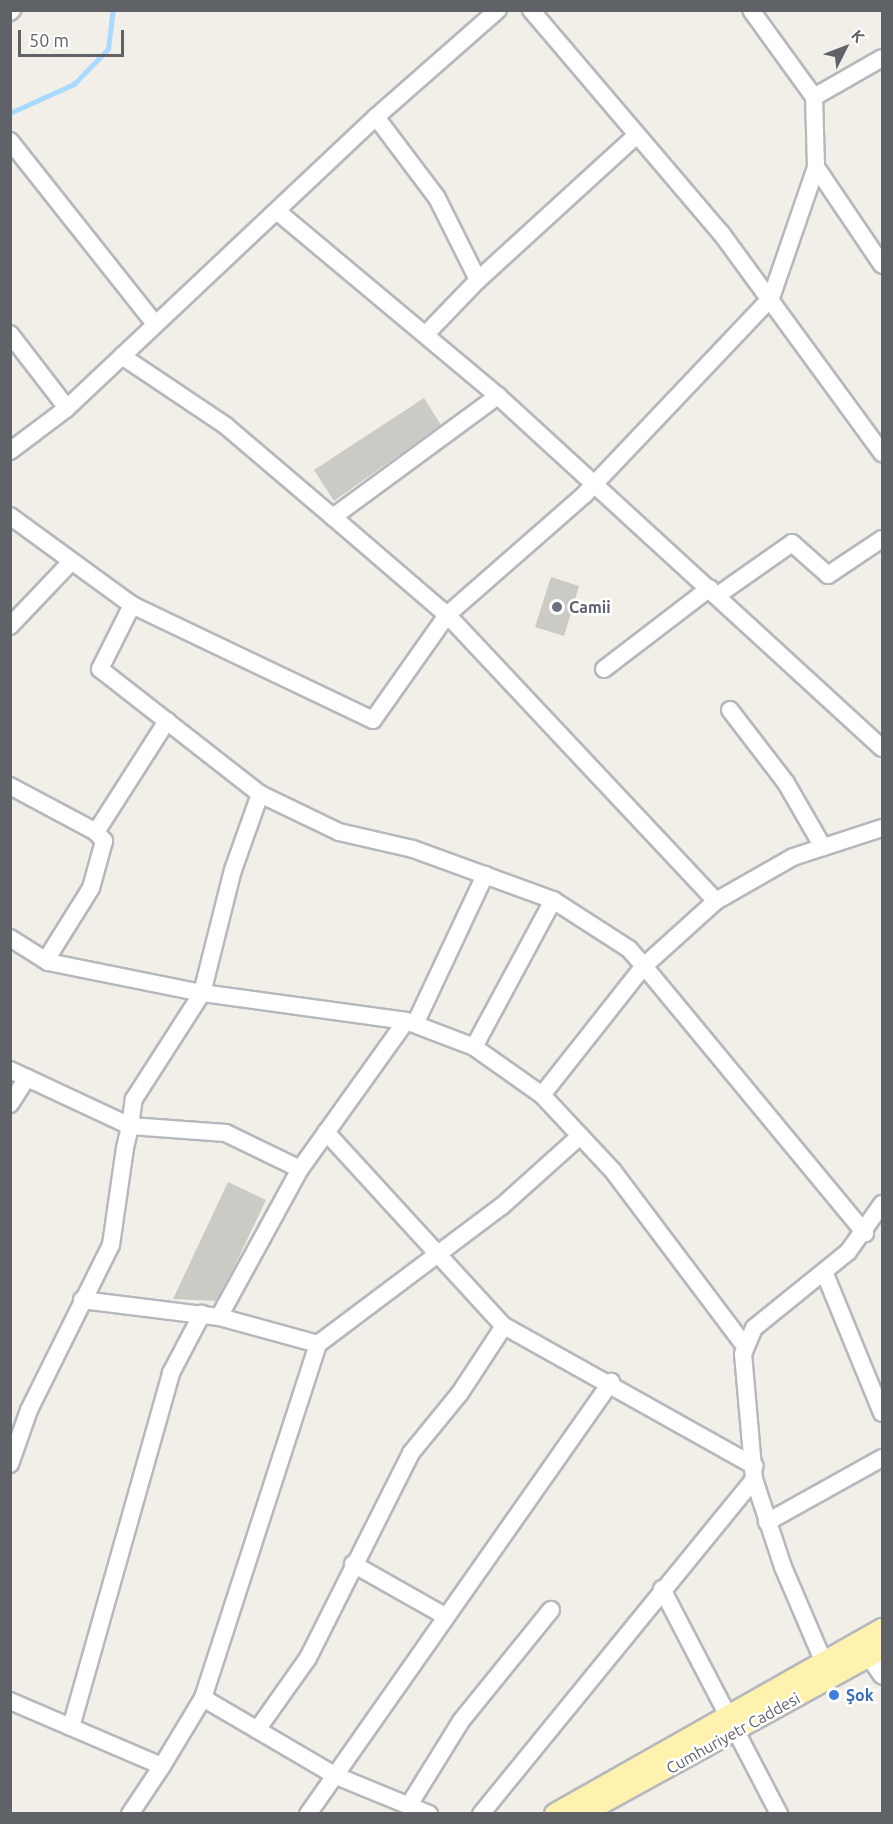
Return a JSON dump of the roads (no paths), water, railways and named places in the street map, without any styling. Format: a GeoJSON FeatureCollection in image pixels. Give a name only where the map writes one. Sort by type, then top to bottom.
{"type":"FeatureCollection","features":[{"type":"Feature","properties":{"kind":"main road"},"geometry":{"type":"LineString","coordinates":[[555,1814],[730,1712],[870,1649],[882,1629]]}},
{"type":"Feature","properties":{"kind":"main road","name":"Cumhuriyetr Caddesi"},"geometry":{"type":"LineString","coordinates":[[582,1814],[740,1731],[827,1670]]}},
{"type":"Feature","properties":{"kind":"street"},"geometry":{"type":"LineString","coordinates":[[10,451],[67,408],[154,323],[278,212],[375,117],[498,10]]}},
{"type":"Feature","properties":{"kind":"street"},"geometry":{"type":"LineString","coordinates":[[531,10],[771,298],[882,453]]}},
{"type":"Feature","properties":{"kind":"street"},"geometry":{"type":"LineString","coordinates":[[10,516],[70,562],[132,605],[373,720],[447,615],[594,485],[771,298],[816,167],[814,97],[751,10]]}},
{"type":"Feature","properties":{"kind":"street"},"geometry":{"type":"LineString","coordinates":[[814,97],[882,58]]}},
{"type":"Feature","properties":{"kind":"street"},"geometry":{"type":"LineString","coordinates":[[375,117],[436,198],[478,280]]}},
{"type":"Feature","properties":{"kind":"street"},"geometry":{"type":"LineString","coordinates":[[426,334],[478,280],[637,135]]}},
{"type":"Feature","properties":{"kind":"street"},"geometry":{"type":"LineString","coordinates":[[12,148],[154,323]]}},
{"type":"Feature","properties":{"kind":"street"},"geometry":{"type":"LineString","coordinates":[[816,167],[882,265]]}},
{"type":"Feature","properties":{"kind":"street"},"geometry":{"type":"LineString","coordinates":[[278,212],[498,396],[714,591],[882,748]]}},
{"type":"Feature","properties":{"kind":"street"},"geometry":{"type":"LineString","coordinates":[[10,334],[67,408]]}},
{"type":"Feature","properties":{"kind":"street"},"geometry":{"type":"LineString","coordinates":[[122,356],[226,426],[447,615],[716,901]]}},
{"type":"Feature","properties":{"kind":"street"},"geometry":{"type":"LineString","coordinates":[[333,517],[498,396]]}},
{"type":"Feature","properties":{"kind":"street"},"geometry":{"type":"LineString","coordinates":[[604,669],[714,591],[792,543],[828,575],[882,539]]}},
{"type":"Feature","properties":{"kind":"street"},"geometry":{"type":"LineString","coordinates":[[10,626],[70,562]]}},
{"type":"Feature","properties":{"kind":"street"},"geometry":{"type":"LineString","coordinates":[[132,605],[100,669],[260,794],[339,832],[413,849],[553,900],[629,949],[865,1233]]}},
{"type":"Feature","properties":{"kind":"street"},"geometry":{"type":"LineString","coordinates":[[730,710],[786,783],[823,847]]}},
{"type":"Feature","properties":{"kind":"street"},"geometry":{"type":"LineString","coordinates":[[96,832],[167,721]]}},
{"type":"Feature","properties":{"kind":"street"},"geometry":{"type":"LineString","coordinates":[[10,786],[96,832],[104,841],[91,888],[46,960]]}},
{"type":"Feature","properties":{"kind":"street"},"geometry":{"type":"LineString","coordinates":[[11,1464],[29,1410],[111,1245],[134,1099],[202,993],[233,870],[260,794]]}},
{"type":"Feature","properties":{"kind":"street"},"geometry":{"type":"LineString","coordinates":[[542,1095],[644,966],[716,901],[793,857],[882,828]]}},
{"type":"Feature","properties":{"kind":"street"},"geometry":{"type":"LineString","coordinates":[[71,1727],[171,1373],[210,1315],[300,1169],[411,1023],[485,875]]}},
{"type":"Feature","properties":{"kind":"street"},"geometry":{"type":"LineString","coordinates":[[474,1047],[553,900]]}},
{"type":"Feature","properties":{"kind":"street"},"geometry":{"type":"LineString","coordinates":[[10,939],[46,960],[202,993],[411,1023],[474,1047],[542,1095],[613,1171],[744,1345],[754,1472],[767,1522],[827,1670]]}},
{"type":"Feature","properties":{"kind":"street"},"geometry":{"type":"LineString","coordinates":[[10,1070],[130,1126],[225,1133],[300,1169]]}},
{"type":"Feature","properties":{"kind":"street"},"geometry":{"type":"LineString","coordinates":[[10,1104],[27,1078]]}},
{"type":"Feature","properties":{"kind":"street"},"geometry":{"type":"LineString","coordinates":[[326,1132],[504,1326],[611,1382],[754,1472]]}},
{"type":"Feature","properties":{"kind":"street"},"geometry":{"type":"LineString","coordinates":[[130,1814],[203,1698],[318,1344],[439,1254],[580,1136]]}},
{"type":"Feature","properties":{"kind":"street"},"geometry":{"type":"LineString","coordinates":[[744,1345],[754,1328],[825,1274],[865,1233],[882,1204]]}},
{"type":"Feature","properties":{"kind":"street"},"geometry":{"type":"LineString","coordinates":[[825,1274],[882,1413]]}},
{"type":"Feature","properties":{"kind":"street"},"geometry":{"type":"LineString","coordinates":[[82,1300],[210,1315],[318,1344]]}},
{"type":"Feature","properties":{"kind":"street"},"geometry":{"type":"LineString","coordinates":[[257,1730],[308,1658],[353,1564],[411,1453],[460,1394],[504,1326]]}},
{"type":"Feature","properties":{"kind":"street"},"geometry":{"type":"LineString","coordinates":[[308,1814],[443,1615],[611,1382]]}},
{"type":"Feature","properties":{"kind":"street"},"geometry":{"type":"LineString","coordinates":[[767,1522],[882,1458]]}},
{"type":"Feature","properties":{"kind":"street"},"geometry":{"type":"LineString","coordinates":[[481,1814],[754,1472]]}},
{"type":"Feature","properties":{"kind":"street"},"geometry":{"type":"LineString","coordinates":[[353,1564],[443,1615]]}},
{"type":"Feature","properties":{"kind":"street"},"geometry":{"type":"LineString","coordinates":[[662,1589],[740,1731],[779,1814]]}},
{"type":"Feature","properties":{"kind":"street"},"geometry":{"type":"LineString","coordinates":[[409,1805],[461,1721],[552,1610]]}},
{"type":"Feature","properties":{"kind":"street"},"geometry":{"type":"LineString","coordinates":[[870,1649],[882,1676]]}},
{"type":"Feature","properties":{"kind":"street"},"geometry":{"type":"LineString","coordinates":[[203,1698],[334,1775],[429,1814]]}},
{"type":"Feature","properties":{"kind":"street"},"geometry":{"type":"LineString","coordinates":[[10,1701],[162,1766]]}},
{"type":"Feature","properties":{"kind":"waterway"},"geometry":{"type":"LineString","coordinates":[[10,113],[74,84],[108,49],[113,10]]}},
{"type":"Feature","properties":{"kind":"place","name":"Camii"},"geometry":{"type":"Point","coordinates":[557,607]}},
{"type":"Feature","properties":{"kind":"place","name":"Şok"},"geometry":{"type":"Point","coordinates":[834,1695]}}]}
